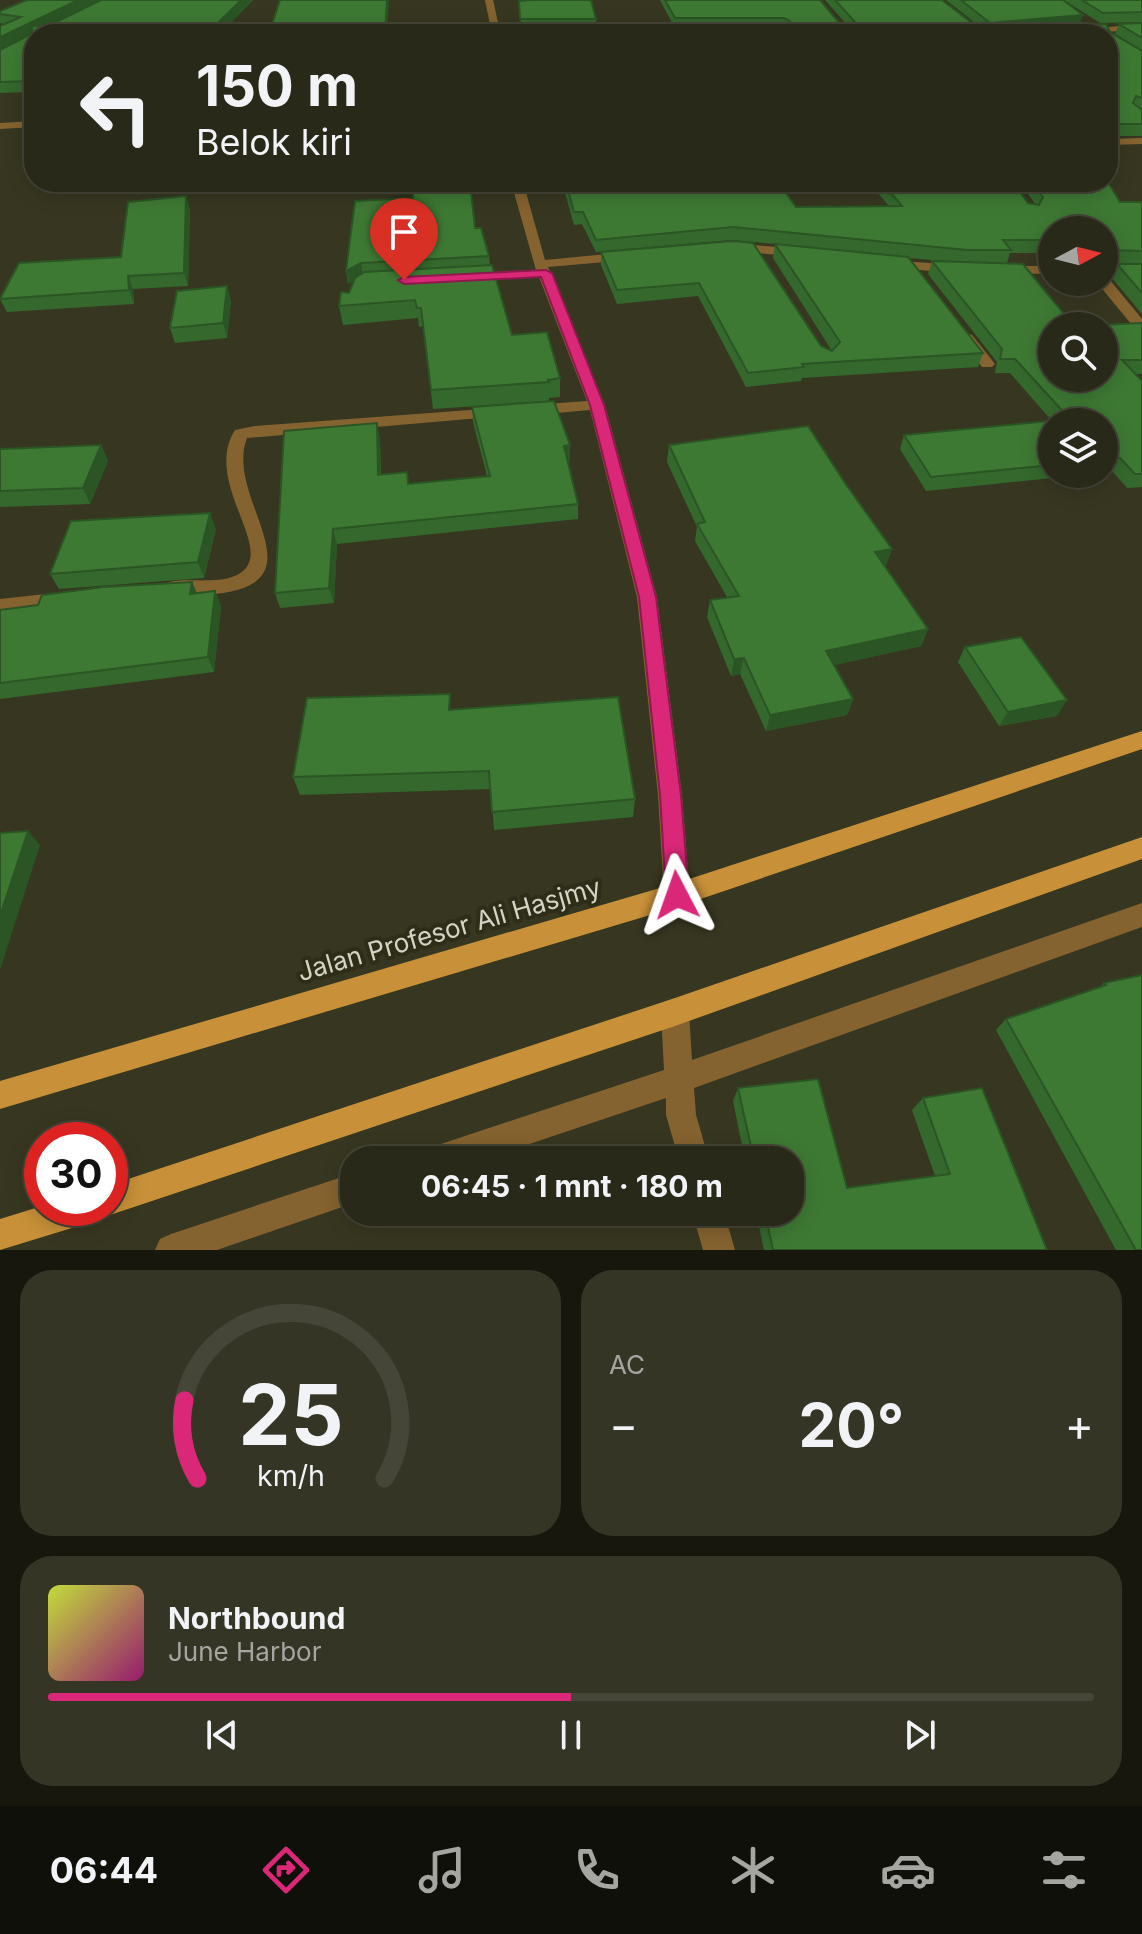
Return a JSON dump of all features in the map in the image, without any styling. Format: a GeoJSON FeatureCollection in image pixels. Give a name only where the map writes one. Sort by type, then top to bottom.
{"type":"FeatureCollection","features":[{"type":"Feature","properties":{"kind":"main road","name":"Jalan Profesor Ali Hasjmy"},"geometry":{"type":"LineString","coordinates":[[0,1095],[677,895],[1142,740]]}},
{"type":"Feature","properties":{"kind":"main road"},"geometry":{"type":"LineString","coordinates":[[128,1194],[675,1012],[1142,848]]}},
{"type":"Feature","properties":{"kind":"main road"},"geometry":{"type":"LineString","coordinates":[[0,1235],[28,1226]]}},
{"type":"Feature","properties":{"kind":"street"},"geometry":{"type":"LineString","coordinates":[[489,0],[494,24]]}},
{"type":"Feature","properties":{"kind":"street"},"geometry":{"type":"LineString","coordinates":[[1118,31],[1142,27]]}},
{"type":"Feature","properties":{"kind":"street"},"geometry":{"type":"LineString","coordinates":[[0,126],[24,125]]}},
{"type":"Feature","properties":{"kind":"street"},"geometry":{"type":"LineString","coordinates":[[1118,142],[1142,141]]}},
{"type":"Feature","properties":{"kind":"street"},"geometry":{"type":"LineString","coordinates":[[520,192],[543,268],[597,405],[647,597],[670,795],[677,895]]}},
{"type":"Feature","properties":{"kind":"street"},"geometry":{"type":"LineString","coordinates":[[715,248],[760,254],[814,255]]}},
{"type":"Feature","properties":{"kind":"street"},"geometry":{"type":"LineString","coordinates":[[453,278],[636,255]]}},
{"type":"Feature","properties":{"kind":"street"},"geometry":{"type":"LineString","coordinates":[[872,263],[915,271],[963,270]]}},
{"type":"Feature","properties":{"kind":"street"},"geometry":{"type":"LineString","coordinates":[[993,270],[1038,270]]}},
{"type":"Feature","properties":{"kind":"street"},"geometry":{"type":"LineString","coordinates":[[1116,296],[1142,328]]}},
{"type":"Feature","properties":{"kind":"street"},"geometry":{"type":"LineString","coordinates":[[958,327],[987,364]]}},
{"type":"Feature","properties":{"kind":"street"},"geometry":{"type":"LineString","coordinates":[[153,590],[222,586],[244,581],[255,570],[259,559],[256,531],[235,480],[235,448],[238,437],[245,432],[597,405]]}},
{"type":"Feature","properties":{"kind":"street"},"geometry":{"type":"LineString","coordinates":[[0,606],[78,597]]}},
{"type":"Feature","properties":{"kind":"street"},"geometry":{"type":"LineString","coordinates":[[480,1146],[1142,915]]}},
{"type":"Feature","properties":{"kind":"street"},"geometry":{"type":"LineString","coordinates":[[675,1012],[681,1115],[690,1146]]}},
{"type":"Feature","properties":{"kind":"street"},"geometry":{"type":"LineString","coordinates":[[171,1250],[340,1193]]}},
{"type":"Feature","properties":{"kind":"street"},"geometry":{"type":"LineString","coordinates":[[712,1226],[719,1250]]}},
{"type":"Feature","properties":{"kind":"building"},"geometry":{"type":"Polygon","coordinates":[[[27,0],[78,0],[0,37],[0,26],[21,17],[0,14],[0,11],[27,0]]]}},
{"type":"Feature","properties":{"kind":"building"},"geometry":{"type":"Polygon","coordinates":[[[101,0],[241,0],[217,24],[52,24],[101,0]]]}},
{"type":"Feature","properties":{"kind":"building"},"geometry":{"type":"Polygon","coordinates":[[[280,0],[387,0],[386,24],[272,24],[280,0]]]}},
{"type":"Feature","properties":{"kind":"building"},"geometry":{"type":"Polygon","coordinates":[[[591,0],[596,19],[520,19],[519,1],[591,0]]]}},
{"type":"Feature","properties":{"kind":"building"},"geometry":{"type":"Polygon","coordinates":[[[665,0],[820,0],[840,24],[790,24],[784,18],[675,18],[665,0]]]}},
{"type":"Feature","properties":{"kind":"building"},"geometry":{"type":"Polygon","coordinates":[[[835,0],[942,0],[973,24],[855,24],[835,0]]]}},
{"type":"Feature","properties":{"kind":"building"},"geometry":{"type":"Polygon","coordinates":[[[961,0],[1063,0],[1083,15],[990,23],[961,0]]]}},
{"type":"Feature","properties":{"kind":"building"},"geometry":{"type":"Polygon","coordinates":[[[1082,0],[1142,0],[1142,12],[1103,13],[1082,0]]]}},
{"type":"Feature","properties":{"kind":"building"},"geometry":{"type":"Polygon","coordinates":[[[1142,23],[1142,38],[1119,24],[1142,23]]]}},
{"type":"Feature","properties":{"kind":"building"},"geometry":{"type":"Polygon","coordinates":[[[1118,37],[1142,51],[1142,98],[1136,96],[1133,103],[1142,110],[1142,124],[1118,124],[1118,37]]]}},
{"type":"Feature","properties":{"kind":"building"},"geometry":{"type":"Polygon","coordinates":[[[24,38],[24,81],[0,82],[0,50],[24,38]]]}},
{"type":"Feature","properties":{"kind":"building"},"geometry":{"type":"Polygon","coordinates":[[[413,192],[471,192],[475,228],[481,228],[489,256],[361,263],[346,271],[355,201],[413,198],[413,192]]]}},
{"type":"Feature","properties":{"kind":"building"},"geometry":{"type":"Polygon","coordinates":[[[569,192],[785,192],[796,207],[902,206],[890,192],[1020,192],[1028,203],[1039,205],[1043,197],[1039,192],[1114,192],[1120,202],[1142,202],[1142,251],[1118,250],[1118,216],[1038,216],[1038,240],[1003,240],[1011,250],[967,250],[733,227],[596,240],[583,212],[574,212],[569,192]]]}},
{"type":"Feature","properties":{"kind":"building"},"geometry":{"type":"Polygon","coordinates":[[[186,196],[184,273],[128,276],[129,290],[0,299],[19,263],[121,257],[128,202],[186,196]]]}},
{"type":"Feature","properties":{"kind":"building"},"geometry":{"type":"Polygon","coordinates":[[[733,241],[753,243],[821,346],[832,351],[840,342],[775,244],[908,257],[983,353],[802,364],[804,367],[748,373],[699,283],[617,290],[601,252],[733,241]]]}},
{"type":"Feature","properties":{"kind":"building"},"geometry":{"type":"Polygon","coordinates":[[[932,261],[1023,264],[1038,282],[1038,296],[1049,296],[1062,312],[1038,312],[1038,384],[1015,359],[1000,359],[1002,349],[932,261]]]}},
{"type":"Feature","properties":{"kind":"building"},"geometry":{"type":"Polygon","coordinates":[[[1118,264],[1142,264],[1142,293],[1118,265],[1118,264]]]}},
{"type":"Feature","properties":{"kind":"building"},"geometry":{"type":"Polygon","coordinates":[[[492,265],[512,335],[547,332],[560,378],[549,382],[431,390],[421,308],[417,308],[415,300],[339,306],[341,292],[349,293],[355,278],[364,272],[492,265]]]}},
{"type":"Feature","properties":{"kind":"building"},"geometry":{"type":"Polygon","coordinates":[[[227,286],[223,323],[170,328],[177,291],[227,286]]]}},
{"type":"Feature","properties":{"kind":"building"},"geometry":{"type":"Polygon","coordinates":[[[1142,323],[1142,360],[1122,360],[1142,381],[1142,474],[1135,474],[1118,458],[1118,408],[1060,408],[1045,392],[1118,392],[1118,324],[1142,323]]]}},
{"type":"Feature","properties":{"kind":"building"},"geometry":{"type":"Polygon","coordinates":[[[554,401],[570,445],[564,446],[578,504],[333,529],[329,588],[275,593],[284,431],[377,423],[378,475],[407,472],[408,484],[490,476],[472,407],[554,401]]]}},
{"type":"Feature","properties":{"kind":"building"},"geometry":{"type":"Polygon","coordinates":[[[1038,422],[1038,466],[931,477],[904,435],[1038,422]]]}},
{"type":"Feature","properties":{"kind":"building"},"geometry":{"type":"Polygon","coordinates":[[[808,426],[892,549],[875,552],[928,629],[826,651],[853,699],[770,715],[744,658],[734,659],[710,600],[739,596],[697,524],[705,522],[669,445],[808,426]]]}},
{"type":"Feature","properties":{"kind":"building"},"geometry":{"type":"Polygon","coordinates":[[[101,445],[83,488],[0,491],[0,449],[101,445]]]}},
{"type":"Feature","properties":{"kind":"building"},"geometry":{"type":"Polygon","coordinates":[[[210,513],[198,562],[50,574],[71,521],[210,513]]]}},
{"type":"Feature","properties":{"kind":"building"},"geometry":{"type":"Polygon","coordinates":[[[192,582],[190,594],[215,591],[208,657],[0,683],[0,610],[38,605],[42,595],[103,587],[192,582]]]}},
{"type":"Feature","properties":{"kind":"building"},"geometry":{"type":"Polygon","coordinates":[[[1021,637],[1067,700],[1008,712],[965,647],[1021,637]]]}},
{"type":"Feature","properties":{"kind":"building"},"geometry":{"type":"Polygon","coordinates":[[[450,694],[449,710],[618,697],[635,799],[492,812],[489,771],[293,777],[307,698],[450,694]]]}},
{"type":"Feature","properties":{"kind":"building"},"geometry":{"type":"Polygon","coordinates":[[[28,831],[0,916],[0,833],[28,831]]]}},
{"type":"Feature","properties":{"kind":"building"},"geometry":{"type":"Polygon","coordinates":[[[1142,975],[1142,1250],[1136,1250],[1006,1019],[1106,985],[1104,983],[1142,975]]]}},
{"type":"Feature","properties":{"kind":"building"},"geometry":{"type":"Polygon","coordinates":[[[818,1079],[847,1188],[950,1174],[923,1098],[982,1088],[1047,1250],[773,1250],[768,1226],[804,1226],[804,1146],[751,1146],[738,1088],[818,1079]]]}},
{"type":"Feature","properties":{"kind":"route"},"geometry":{"type":"LineString","coordinates":[[404,280],[546,273],[597,405],[647,597],[670,795],[677,895]]}}]}
